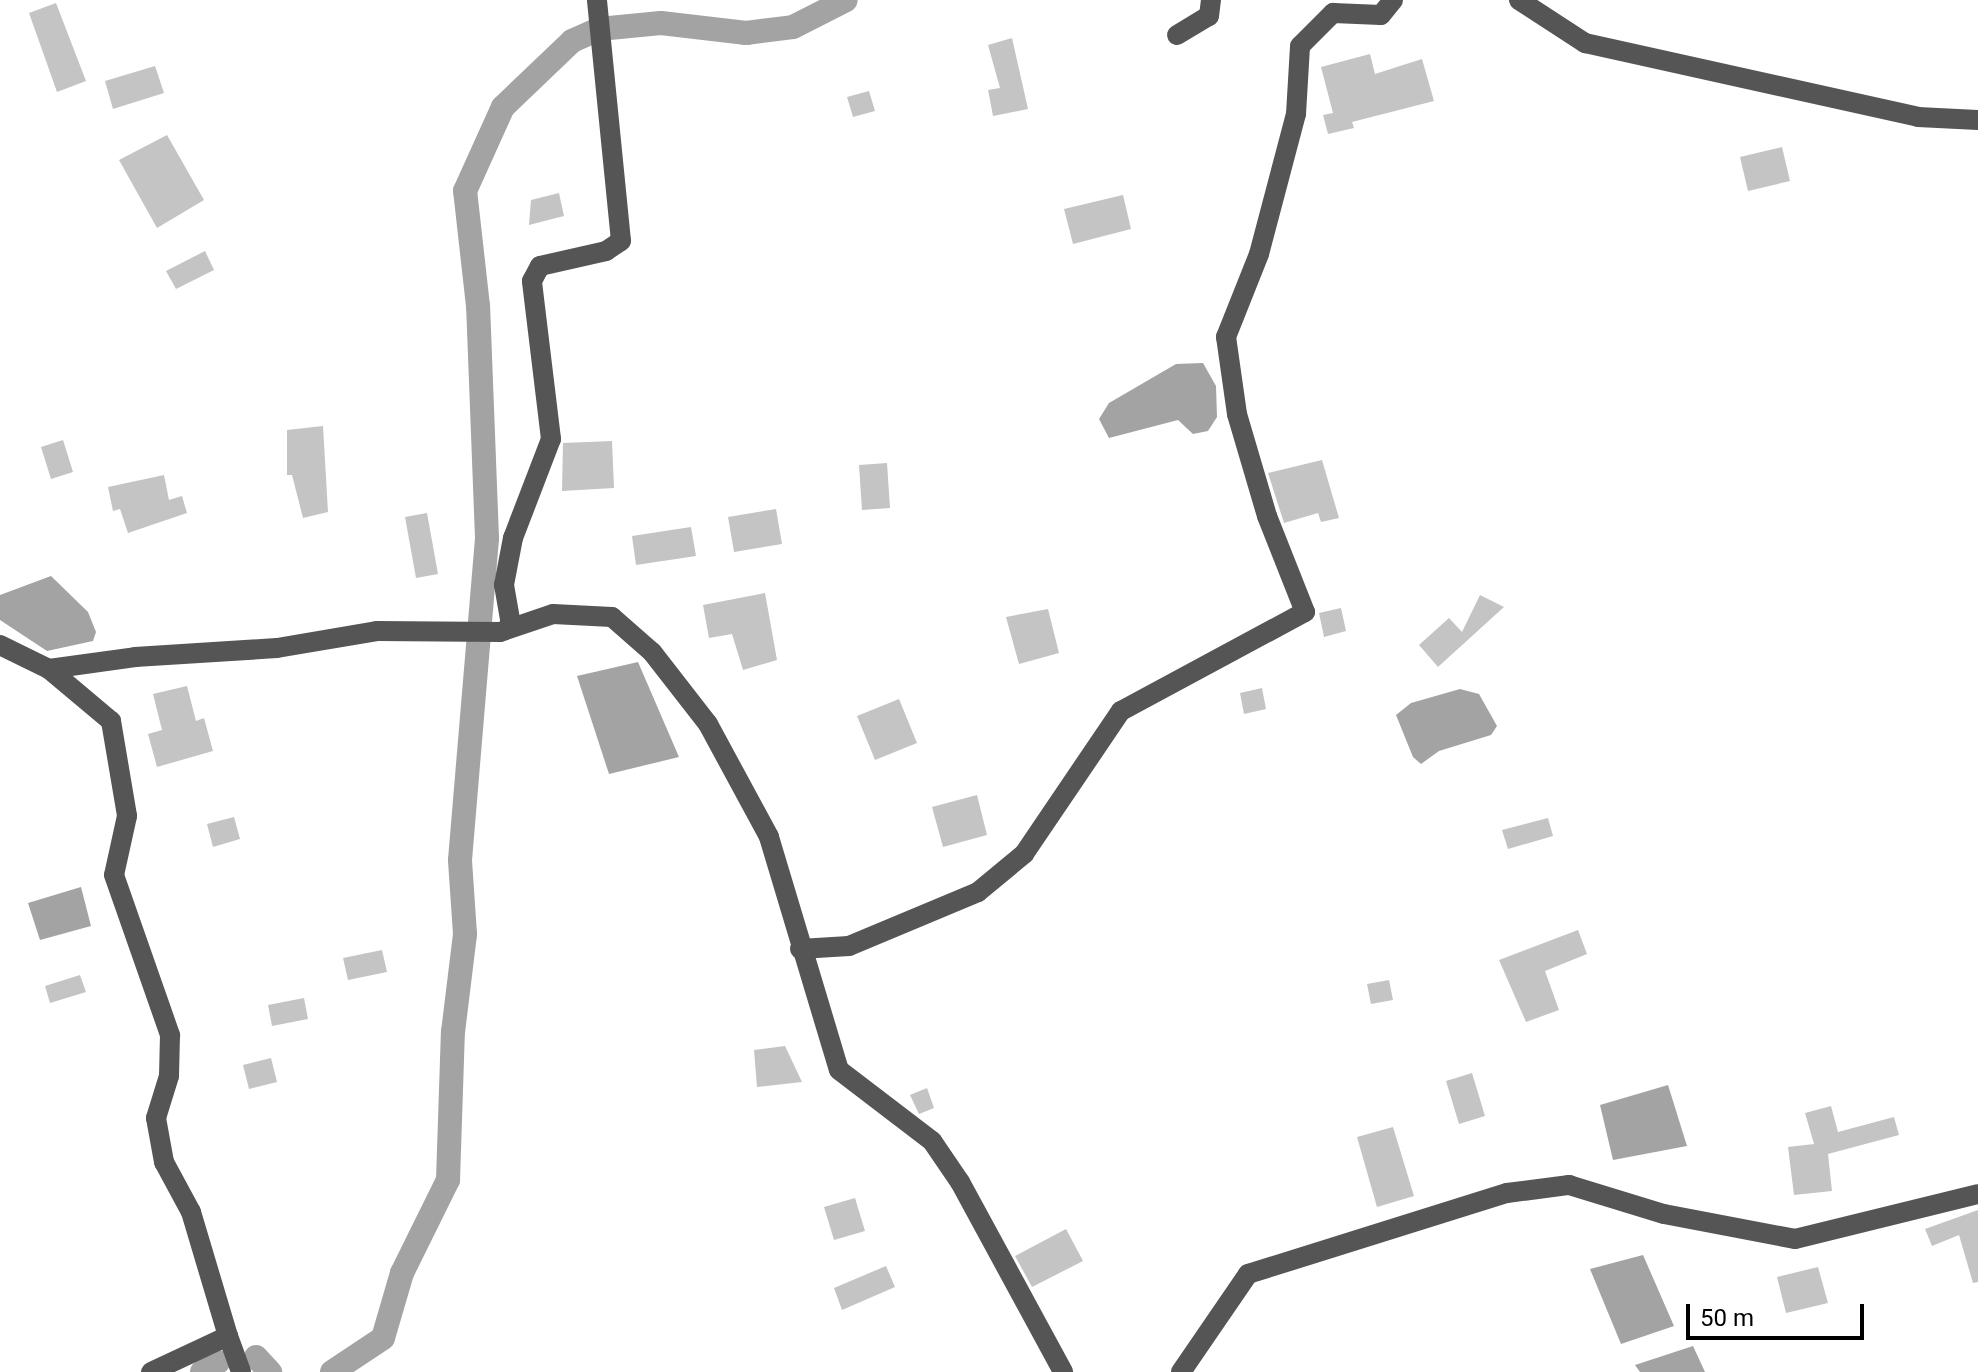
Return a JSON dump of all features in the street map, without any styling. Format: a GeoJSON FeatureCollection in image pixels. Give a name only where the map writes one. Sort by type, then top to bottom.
{"type":"FeatureCollection","features":[{"type":"Feature","properties":{"kind":"street"},"geometry":{"type":"LineString","coordinates":[[511,625],[504,585],[513,538],[551,439],[532,281],[540,266],[606,251],[621,241],[597,0]]}},
{"type":"Feature","properties":{"kind":"street"},"geometry":{"type":"LineString","coordinates":[[1177,35],[1209,16],[1211,0]]}},
{"type":"Feature","properties":{"kind":"street"},"geometry":{"type":"LineString","coordinates":[[800,949],[849,946],[978,892],[1024,854],[1121,711],[1305,612],[1267,516],[1237,414],[1226,337],[1259,254],[1296,114],[1300,46],[1333,13],[1381,15],[1393,0]]}},
{"type":"Feature","properties":{"kind":"street"},"geometry":{"type":"LineString","coordinates":[[1519,0],[1585,43],[1918,117],[1978,120]]}},
{"type":"Feature","properties":{"kind":"street"},"geometry":{"type":"LineString","coordinates":[[49,669],[135,657],[277,648],[377,631],[500,632],[511,625],[553,614],[612,617],[652,652],[708,724],[769,837],[800,949],[839,1070],[932,1141],[960,1182],[1063,1372]]}},
{"type":"Feature","properties":{"kind":"street"},"geometry":{"type":"LineString","coordinates":[[0,645],[49,669],[111,721],[127,816],[114,875],[170,1035],[169,1076],[156,1118],[164,1162],[191,1212],[241,1372]]}},
{"type":"Feature","properties":{"kind":"street"},"geometry":{"type":"LineString","coordinates":[[1181,1372],[1248,1274],[1507,1193],[1569,1185],[1664,1214],[1795,1239],[1978,1194]]}},
{"type":"Feature","properties":{"kind":"street"},"geometry":{"type":"LineString","coordinates":[[151,1372],[228,1336]]}},
{"type":"Feature","properties":{"kind":"shaded area"},"geometry":{"type":"Polygon","coordinates":[[[1203,363],[1216,386],[1217,417],[1208,431],[1193,434],[1178,420],[1109,438],[1099,419],[1109,403],[1176,364],[1203,363]]]}},
{"type":"Feature","properties":{"kind":"shaded area"},"geometry":{"type":"Polygon","coordinates":[[[51,576],[88,612],[96,632],[93,641],[47,651],[0,620],[0,595],[51,576]]]}},
{"type":"Feature","properties":{"kind":"shaded area"},"geometry":{"type":"Polygon","coordinates":[[[638,662],[679,757],[609,774],[577,676],[638,662]]]}},
{"type":"Feature","properties":{"kind":"shaded area"},"geometry":{"type":"Polygon","coordinates":[[[1460,689],[1479,694],[1497,726],[1491,735],[1439,751],[1421,764],[1413,757],[1396,715],[1411,703],[1460,689]]]}},
{"type":"Feature","properties":{"kind":"shaded area"},"geometry":{"type":"Polygon","coordinates":[[[81,887],[91,926],[40,940],[28,903],[81,887]]]}},
{"type":"Feature","properties":{"kind":"shaded area"},"geometry":{"type":"Polygon","coordinates":[[[1668,1085],[1687,1146],[1613,1160],[1600,1105],[1668,1085]]]}},
{"type":"Feature","properties":{"kind":"shaded area"},"geometry":{"type":"Polygon","coordinates":[[[1643,1255],[1674,1326],[1621,1344],[1590,1269],[1643,1255]]]}},
{"type":"Feature","properties":{"kind":"shaded area"},"geometry":{"type":"Polygon","coordinates":[[[1693,1346],[1705,1372],[1640,1372],[1635,1365],[1693,1346]]]}},
{"type":"Feature","properties":{"kind":"building"},"geometry":{"type":"Polygon","coordinates":[[[56,3],[86,81],[57,92],[29,13],[56,3]]]}},
{"type":"Feature","properties":{"kind":"building"},"geometry":{"type":"Polygon","coordinates":[[[1012,38],[1028,109],[993,116],[988,90],[1000,88],[988,45],[1012,38]]]}},
{"type":"Feature","properties":{"kind":"building"},"geometry":{"type":"Polygon","coordinates":[[[1370,54],[1375,74],[1422,59],[1434,101],[1352,122],[1354,128],[1328,134],[1323,115],[1333,113],[1321,67],[1370,54]]]}},
{"type":"Feature","properties":{"kind":"building"},"geometry":{"type":"Polygon","coordinates":[[[155,66],[164,93],[113,109],[105,81],[155,66]]]}},
{"type":"Feature","properties":{"kind":"building"},"geometry":{"type":"Polygon","coordinates":[[[869,91],[875,111],[853,117],[847,97],[869,91]]]}},
{"type":"Feature","properties":{"kind":"building"},"geometry":{"type":"Polygon","coordinates":[[[167,135],[204,200],[157,228],[119,160],[167,135]]]}},
{"type":"Feature","properties":{"kind":"building"},"geometry":{"type":"Polygon","coordinates":[[[1782,147],[1790,181],[1748,191],[1740,157],[1782,147]]]}},
{"type":"Feature","properties":{"kind":"building"},"geometry":{"type":"Polygon","coordinates":[[[559,193],[564,216],[529,225],[531,200],[559,193]]]}},
{"type":"Feature","properties":{"kind":"building"},"geometry":{"type":"Polygon","coordinates":[[[1123,195],[1131,229],[1073,244],[1064,209],[1123,195]]]}},
{"type":"Feature","properties":{"kind":"building"},"geometry":{"type":"Polygon","coordinates":[[[205,251],[214,270],[176,289],[166,271],[205,251]]]}},
{"type":"Feature","properties":{"kind":"building"},"geometry":{"type":"Polygon","coordinates":[[[323,426],[328,512],[303,518],[292,475],[287,475],[287,430],[323,426]]]}},
{"type":"Feature","properties":{"kind":"building"},"geometry":{"type":"Polygon","coordinates":[[[63,440],[73,472],[51,479],[41,447],[63,440]]]}},
{"type":"Feature","properties":{"kind":"building"},"geometry":{"type":"Polygon","coordinates":[[[612,441],[614,488],[562,491],[563,443],[612,441]]]}},
{"type":"Feature","properties":{"kind":"building"},"geometry":{"type":"Polygon","coordinates":[[[1322,460],[1339,518],[1321,522],[1318,513],[1284,523],[1268,473],[1322,460]]]}},
{"type":"Feature","properties":{"kind":"building"},"geometry":{"type":"Polygon","coordinates":[[[887,463],[890,508],[862,510],[859,465],[887,463]]]}},
{"type":"Feature","properties":{"kind":"building"},"geometry":{"type":"Polygon","coordinates":[[[164,475],[169,500],[182,496],[187,513],[128,533],[120,509],[113,511],[108,487],[164,475]]]}},
{"type":"Feature","properties":{"kind":"building"},"geometry":{"type":"Polygon","coordinates":[[[776,509],[782,544],[734,552],[728,517],[776,509]]]}},
{"type":"Feature","properties":{"kind":"building"},"geometry":{"type":"Polygon","coordinates":[[[427,513],[438,574],[416,578],[405,517],[427,513]]]}},
{"type":"Feature","properties":{"kind":"building"},"geometry":{"type":"Polygon","coordinates":[[[691,527],[696,556],[636,565],[632,536],[691,527]]]}},
{"type":"Feature","properties":{"kind":"building"},"geometry":{"type":"Polygon","coordinates":[[[765,593],[777,660],[743,670],[732,634],[709,638],[703,605],[765,593]]]}},
{"type":"Feature","properties":{"kind":"building"},"geometry":{"type":"Polygon","coordinates":[[[1480,595],[1504,607],[1438,667],[1419,645],[1449,618],[1462,632],[1480,595]]]}},
{"type":"Feature","properties":{"kind":"building"},"geometry":{"type":"Polygon","coordinates":[[[1341,608],[1346,631],[1324,637],[1319,613],[1341,608]]]}},
{"type":"Feature","properties":{"kind":"building"},"geometry":{"type":"Polygon","coordinates":[[[1048,609],[1059,653],[1019,664],[1006,617],[1048,609]]]}},
{"type":"Feature","properties":{"kind":"building"},"geometry":{"type":"Polygon","coordinates":[[[187,686],[196,721],[204,718],[213,751],[157,767],[148,734],[162,730],[153,694],[187,686]]]}},
{"type":"Feature","properties":{"kind":"building"},"geometry":{"type":"Polygon","coordinates":[[[1262,688],[1266,709],[1244,714],[1240,693],[1262,688]]]}},
{"type":"Feature","properties":{"kind":"building"},"geometry":{"type":"Polygon","coordinates":[[[899,699],[917,743],[875,760],[857,716],[899,699]]]}},
{"type":"Feature","properties":{"kind":"building"},"geometry":{"type":"Polygon","coordinates":[[[977,795],[987,835],[943,847],[932,807],[977,795]]]}},
{"type":"Feature","properties":{"kind":"building"},"geometry":{"type":"Polygon","coordinates":[[[234,817],[240,839],[213,847],[207,824],[234,817]]]}},
{"type":"Feature","properties":{"kind":"building"},"geometry":{"type":"Polygon","coordinates":[[[1548,818],[1553,836],[1508,849],[1502,830],[1548,818]]]}},
{"type":"Feature","properties":{"kind":"building"},"geometry":{"type":"Polygon","coordinates":[[[1578,930],[1587,954],[1545,971],[1559,1010],[1526,1022],[1499,960],[1578,930]]]}},
{"type":"Feature","properties":{"kind":"building"},"geometry":{"type":"Polygon","coordinates":[[[382,950],[387,972],[348,980],[343,958],[382,950]]]}},
{"type":"Feature","properties":{"kind":"building"},"geometry":{"type":"Polygon","coordinates":[[[80,975],[86,992],[50,1003],[45,986],[80,975]]]}},
{"type":"Feature","properties":{"kind":"building"},"geometry":{"type":"Polygon","coordinates":[[[1389,980],[1393,1000],[1371,1004],[1367,984],[1389,980]]]}},
{"type":"Feature","properties":{"kind":"building"},"geometry":{"type":"Polygon","coordinates":[[[304,998],[308,1019],[272,1026],[268,1005],[304,998]]]}},
{"type":"Feature","properties":{"kind":"building"},"geometry":{"type":"Polygon","coordinates":[[[785,1046],[802,1082],[757,1087],[754,1050],[785,1046]]]}},
{"type":"Feature","properties":{"kind":"building"},"geometry":{"type":"Polygon","coordinates":[[[271,1058],[277,1082],[249,1089],[243,1065],[271,1058]]]}},
{"type":"Feature","properties":{"kind":"building"},"geometry":{"type":"Polygon","coordinates":[[[1472,1073],[1485,1116],[1459,1124],[1446,1081],[1472,1073]]]}},
{"type":"Feature","properties":{"kind":"building"},"geometry":{"type":"Polygon","coordinates":[[[927,1088],[934,1108],[919,1114],[910,1095],[927,1088]]]}},
{"type":"Feature","properties":{"kind":"building"},"geometry":{"type":"Polygon","coordinates":[[[1831,1106],[1838,1132],[1894,1117],[1899,1135],[1828,1154],[1832,1191],[1794,1195],[1788,1147],[1814,1144],[1805,1113],[1831,1106]]]}},
{"type":"Feature","properties":{"kind":"building"},"geometry":{"type":"Polygon","coordinates":[[[1393,1127],[1414,1196],[1377,1207],[1357,1137],[1393,1127]]]}},
{"type":"Feature","properties":{"kind":"building"},"geometry":{"type":"Polygon","coordinates":[[[855,1198],[865,1231],[834,1240],[824,1207],[855,1198]]]}},
{"type":"Feature","properties":{"kind":"building"},"geometry":{"type":"Polygon","coordinates":[[[1978,1210],[1978,1282],[1973,1283],[1959,1235],[1932,1246],[1925,1229],[1978,1210]]]}},
{"type":"Feature","properties":{"kind":"building"},"geometry":{"type":"Polygon","coordinates":[[[1066,1229],[1083,1261],[1032,1287],[1015,1256],[1066,1229]]]}},
{"type":"Feature","properties":{"kind":"building"},"geometry":{"type":"Polygon","coordinates":[[[886,1266],[895,1287],[842,1310],[834,1288],[886,1266]]]}},
{"type":"Feature","properties":{"kind":"building"},"geometry":{"type":"Polygon","coordinates":[[[1818,1267],[1828,1303],[1786,1313],[1777,1277],[1818,1267]]]}},
{"type":"Feature","properties":{"kind":"waterway"},"geometry":{"type":"LineString","coordinates":[[332,1372],[383,1338],[402,1273],[448,1180],[453,1032],[465,934],[460,860],[487,538],[478,306],[465,191],[503,107],[572,41],[599,29],[661,23],[746,33],[793,27],[846,0]]}},
{"type":"Feature","properties":{"kind":"waterway"},"geometry":{"type":"LineString","coordinates":[[256,1357],[270,1372]]}},
{"type":"Feature","properties":{"kind":"waterway"},"geometry":{"type":"LineString","coordinates":[[202,1372],[218,1362]]}}]}
